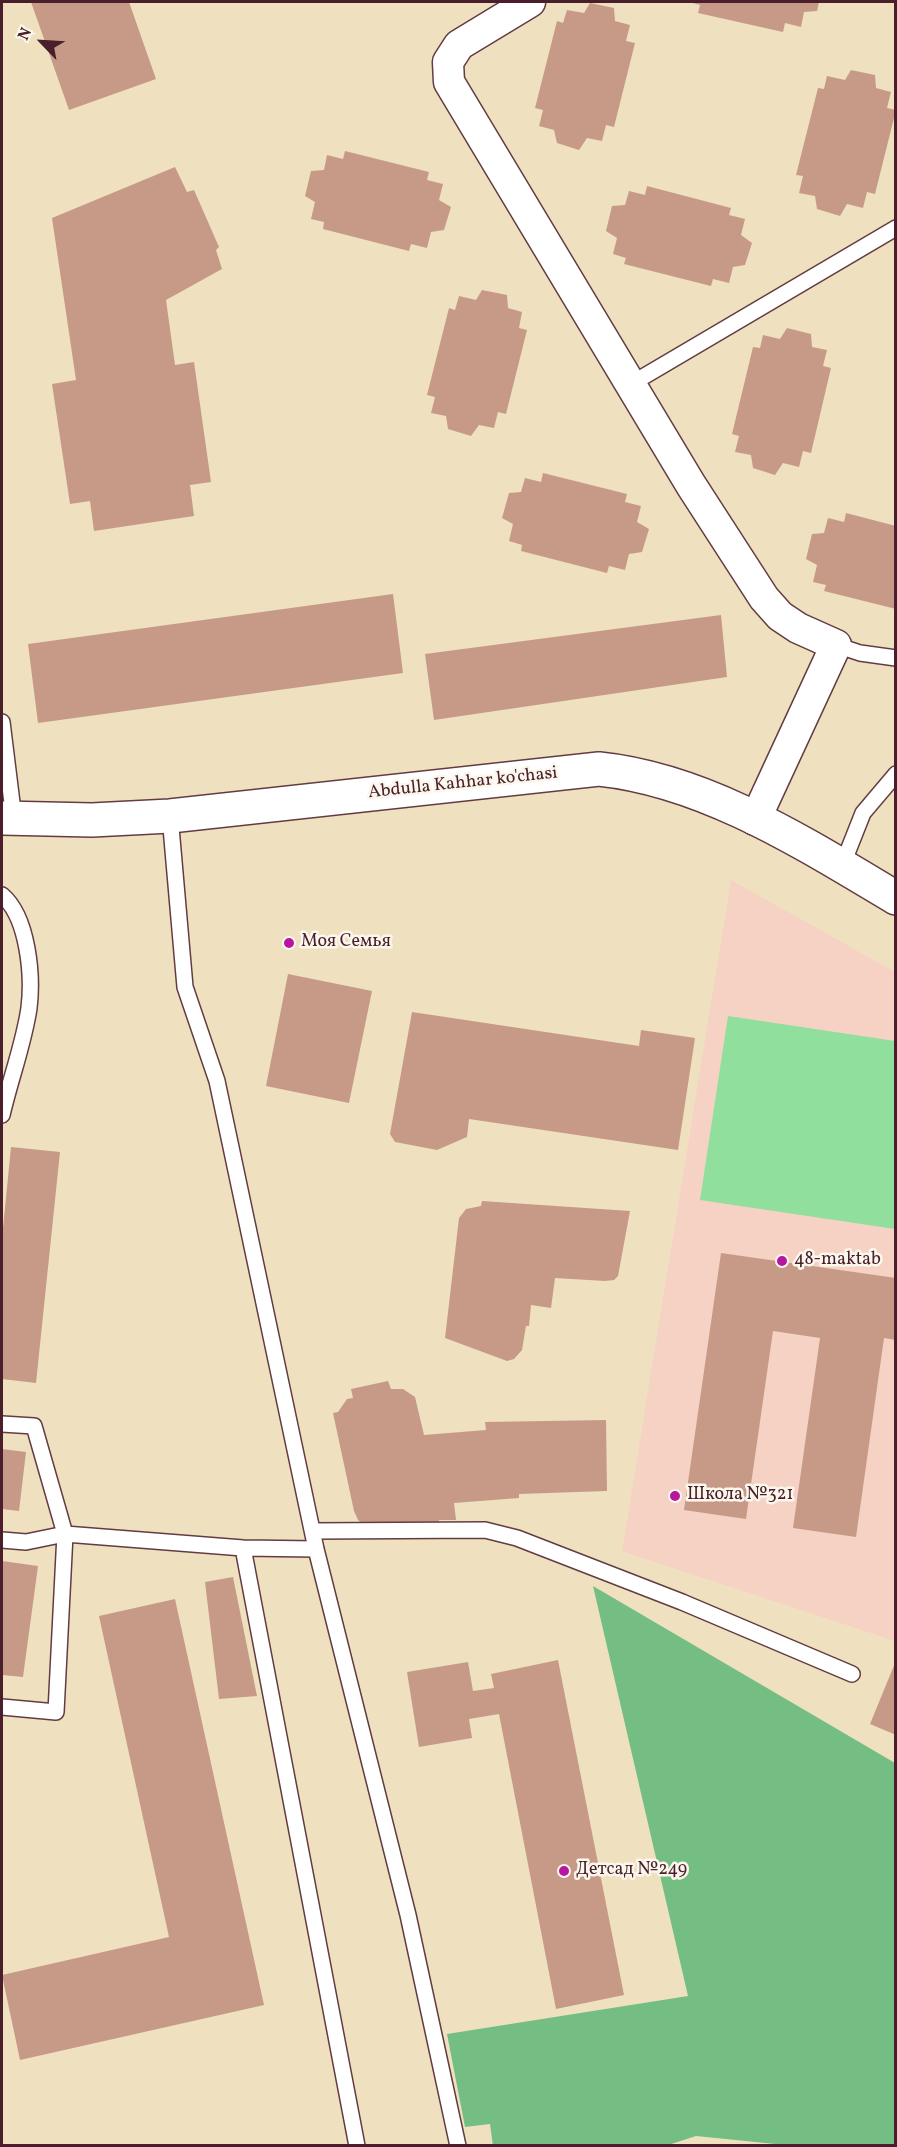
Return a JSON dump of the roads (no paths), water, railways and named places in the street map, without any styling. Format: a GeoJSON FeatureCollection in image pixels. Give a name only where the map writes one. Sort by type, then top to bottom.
{"type":"FeatureCollection","features":[{"type":"Feature","properties":{"kind":"street"},"geometry":{"type":"LineString","coordinates":[[530,2],[459,45],[448,62],[449,82],[691,485],[764,598],[780,616],[798,628],[836,645],[755,820]]}},
{"type":"Feature","properties":{"kind":"street","name":"Abdulla Kahhar ko'chasi"},"geometry":{"type":"LineString","coordinates":[[8,818],[93,820],[170,816],[600,769],[653,778],[702,796],[755,820],[842,866],[896,898]]}},
{"type":"Feature","properties":{"kind":"lane"},"geometry":{"type":"LineString","coordinates":[[631,384],[896,228]]}},
{"type":"Feature","properties":{"kind":"lane"},"geometry":{"type":"LineString","coordinates":[[836,645],[860,653],[896,658]]}},
{"type":"Feature","properties":{"kind":"lane"},"geometry":{"type":"LineString","coordinates":[[2,722],[8,818]]}},
{"type":"Feature","properties":{"kind":"lane"},"geometry":{"type":"LineString","coordinates":[[842,866],[862,813],[896,774]]}},
{"type":"Feature","properties":{"kind":"lane"},"geometry":{"type":"LineString","coordinates":[[170,816],[185,987],[217,1081],[316,1549],[408,1915],[458,2145]]}},
{"type":"Feature","properties":{"kind":"lane"},"geometry":{"type":"LineString","coordinates":[[2,895],[16,912],[24,932],[29,997],[29,1008],[2,1115]]}},
{"type":"Feature","properties":{"kind":"lane"},"geometry":{"type":"LineString","coordinates":[[2,1424],[34,1426],[65,1534],[56,1712],[2,1707]]}},
{"type":"Feature","properties":{"kind":"lane"},"geometry":{"type":"LineString","coordinates":[[313,1530],[485,1530],[518,1538],[682,1602],[852,1674]]}},
{"type":"Feature","properties":{"kind":"lane"},"geometry":{"type":"LineString","coordinates":[[2,1540],[26,1542],[65,1534],[243,1548],[316,1549]]}},
{"type":"Feature","properties":{"kind":"lane"},"geometry":{"type":"LineString","coordinates":[[243,1548],[357,2145]]}},
{"type":"Feature","properties":{"kind":"place","name":"Моя Семья"},"geometry":{"type":"Point","coordinates":[289,943]}},
{"type":"Feature","properties":{"kind":"place","name":"48-maktab"},"geometry":{"type":"Point","coordinates":[782,1261]}},
{"type":"Feature","properties":{"kind":"place","name":"Школа №321"},"geometry":{"type":"Point","coordinates":[675,1496]}},
{"type":"Feature","properties":{"kind":"place","name":"Детсад №249"},"geometry":{"type":"Point","coordinates":[564,1871]}}]}
